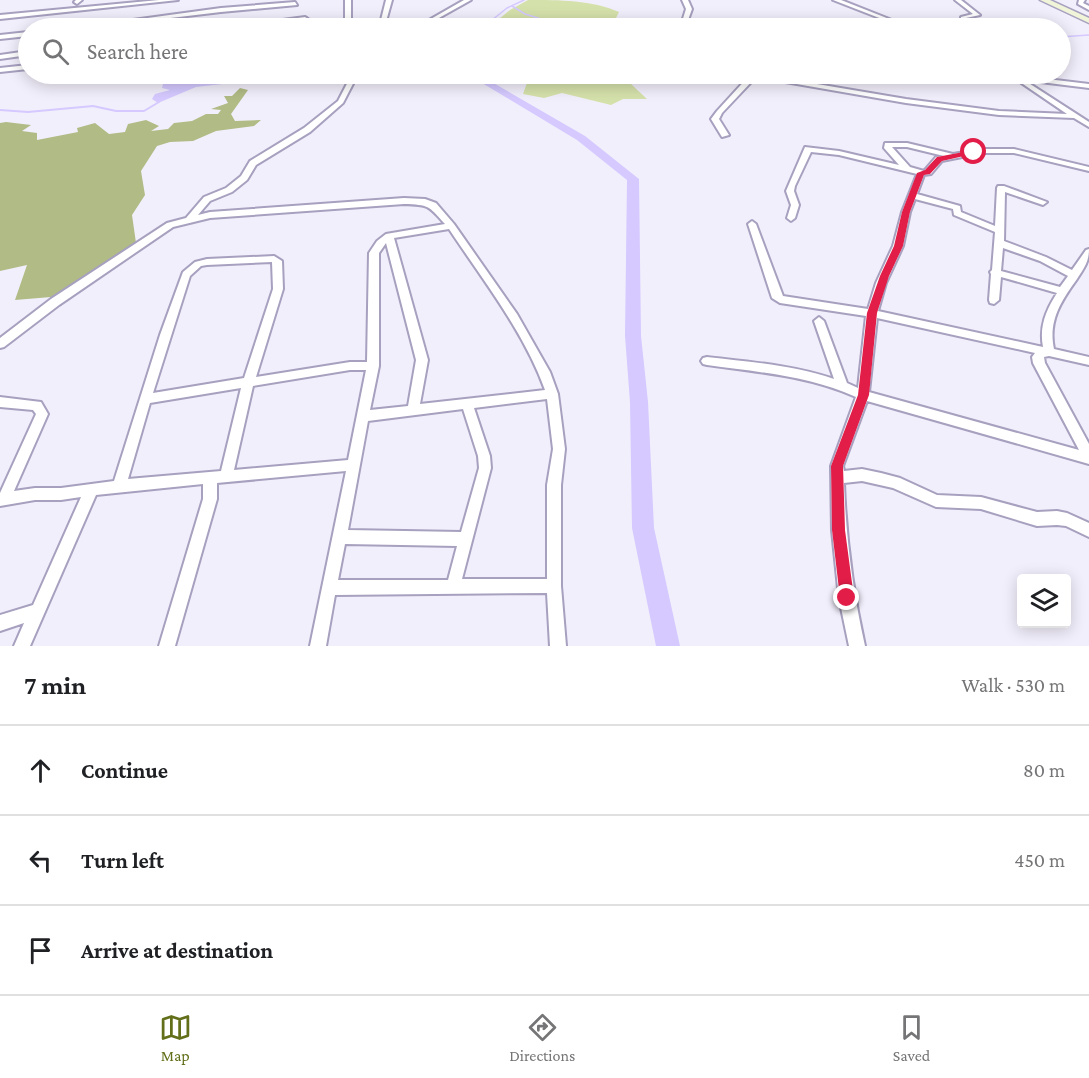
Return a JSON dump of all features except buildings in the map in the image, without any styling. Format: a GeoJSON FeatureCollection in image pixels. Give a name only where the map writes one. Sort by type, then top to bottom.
{"type":"FeatureCollection","features":[{"type":"Feature","properties":{"kind":"main road"},"geometry":{"type":"LineString","coordinates":[[1044,0],[1089,21]]}},
{"type":"Feature","properties":{"kind":"street"},"geometry":{"type":"LineString","coordinates":[[0,17],[175,0]]}},
{"type":"Feature","properties":{"kind":"street"},"geometry":{"type":"LineString","coordinates":[[348,0],[348,18]]}},
{"type":"Feature","properties":{"kind":"street"},"geometry":{"type":"LineString","coordinates":[[384,18],[388,0]]}},
{"type":"Feature","properties":{"kind":"street"},"geometry":{"type":"LineString","coordinates":[[436,18],[468,0]]}},
{"type":"Feature","properties":{"kind":"street"},"geometry":{"type":"LineString","coordinates":[[685,0],[689,9],[686,18]]}},
{"type":"Feature","properties":{"kind":"street"},"geometry":{"type":"LineString","coordinates":[[836,0],[883,18]]}},
{"type":"Feature","properties":{"kind":"street"},"geometry":{"type":"LineString","coordinates":[[958,0],[977,15],[963,18]]}},
{"type":"Feature","properties":{"kind":"street"},"geometry":{"type":"LineString","coordinates":[[1082,0],[1080,3],[1089,8]]}},
{"type":"Feature","properties":{"kind":"street"},"geometry":{"type":"LineString","coordinates":[[160,18],[164,1]]}},
{"type":"Feature","properties":{"kind":"street"},"geometry":{"type":"LineString","coordinates":[[167,18],[294,2],[304,18]]}},
{"type":"Feature","properties":{"kind":"street"},"geometry":{"type":"LineString","coordinates":[[0,46],[3,37],[18,35]]}},
{"type":"Feature","properties":{"kind":"street"},"geometry":{"type":"LineString","coordinates":[[0,57],[18,54]]}},
{"type":"Feature","properties":{"kind":"street"},"geometry":{"type":"LineString","coordinates":[[0,70],[18,68]]}},
{"type":"Feature","properties":{"kind":"street"},"geometry":{"type":"LineString","coordinates":[[1071,83],[1089,86]]}},
{"type":"Feature","properties":{"kind":"street"},"geometry":{"type":"LineString","coordinates":[[190,219],[207,199],[229,190],[244,178],[253,163],[307,130],[341,102],[350,84]]}},
{"type":"Feature","properties":{"kind":"street"},"geometry":{"type":"LineString","coordinates":[[725,135],[716,119],[719,112],[746,84]]}},
{"type":"Feature","properties":{"kind":"street"},"geometry":{"type":"LineString","coordinates":[[813,84],[936,105],[999,113],[1074,116]]}},
{"type":"Feature","properties":{"kind":"street"},"geometry":{"type":"LineString","coordinates":[[1026,84],[1089,125]]}},
{"type":"Feature","properties":{"kind":"street"},"geometry":{"type":"LineString","coordinates":[[915,172],[888,148],[888,145],[907,145],[955,157]]}},
{"type":"Feature","properties":{"kind":"street"},"geometry":{"type":"LineString","coordinates":[[791,218],[795,205],[790,186],[808,149],[839,153],[915,172],[928,172],[939,159],[982,151],[1014,151],[1089,169]]}},
{"type":"Feature","properties":{"kind":"street"},"geometry":{"type":"LineString","coordinates":[[857,646],[847,598],[839,530],[837,466],[863,395],[872,313],[884,276],[898,246],[912,195],[915,172]]}},
{"type":"Feature","properties":{"kind":"street"},"geometry":{"type":"LineString","coordinates":[[994,300],[1001,188],[1043,202]]}},
{"type":"Feature","properties":{"kind":"street"},"geometry":{"type":"LineString","coordinates":[[912,195],[957,208],[957,213],[998,230]]}},
{"type":"Feature","properties":{"kind":"street"},"geometry":{"type":"LineString","coordinates":[[0,344],[55,302],[170,225],[190,219],[404,201],[425,202],[432,205],[451,226],[513,316],[540,364],[552,394],[559,456],[554,485],[554,586],[558,646]]}},
{"type":"Feature","properties":{"kind":"street"},"geometry":{"type":"LineString","coordinates":[[752,224],[776,296],[872,313],[1089,361]]}},
{"type":"Feature","properties":{"kind":"street"},"geometry":{"type":"LineString","coordinates":[[318,646],[373,366],[375,253],[380,243],[389,236],[451,226]]}},
{"type":"Feature","properties":{"kind":"street"},"geometry":{"type":"LineString","coordinates":[[389,236],[422,360],[413,410]]}},
{"type":"Feature","properties":{"kind":"street"},"geometry":{"type":"LineString","coordinates":[[999,243],[1043,259],[1074,275]]}},
{"type":"Feature","properties":{"kind":"street"},"geometry":{"type":"LineString","coordinates":[[1048,352],[1045,341],[1046,324],[1062,291],[1089,252]]}},
{"type":"Feature","properties":{"kind":"street"},"geometry":{"type":"LineString","coordinates":[[119,486],[168,324],[186,274],[191,269],[207,262],[274,259],[277,261],[278,289],[248,384],[226,476]]}},
{"type":"Feature","properties":{"kind":"street"},"geometry":{"type":"LineString","coordinates":[[995,272],[1062,291]]}},
{"type":"Feature","properties":{"kind":"street"},"geometry":{"type":"LineString","coordinates":[[819,321],[842,384]]}},
{"type":"Feature","properties":{"kind":"street"},"geometry":{"type":"LineString","coordinates":[[707,361],[793,373],[842,384],[863,395],[1089,457],[1086,444],[1039,363],[1040,354],[1048,352]]}},
{"type":"Feature","properties":{"kind":"street"},"geometry":{"type":"LineString","coordinates":[[146,399],[350,366],[373,366]]}},
{"type":"Feature","properties":{"kind":"street"},"geometry":{"type":"LineString","coordinates":[[364,416],[552,394]]}},
{"type":"Feature","properties":{"kind":"street"},"geometry":{"type":"LineString","coordinates":[[0,402],[31,403],[37,405],[42,414],[2,499]]}},
{"type":"Feature","properties":{"kind":"street"},"geometry":{"type":"LineString","coordinates":[[453,587],[464,539],[479,496],[485,468],[484,456],[467,404]]}},
{"type":"Feature","properties":{"kind":"street"},"geometry":{"type":"LineString","coordinates":[[2,499],[352,465]]}},
{"type":"Feature","properties":{"kind":"street"},"geometry":{"type":"LineString","coordinates":[[838,478],[862,475],[896,482],[936,501],[981,503],[1037,519],[1057,518],[1089,530]]}},
{"type":"Feature","properties":{"kind":"street"},"geometry":{"type":"LineString","coordinates":[[167,646],[210,499],[210,478]]}},
{"type":"Feature","properties":{"kind":"street"},"geometry":{"type":"LineString","coordinates":[[22,646],[91,491]]}},
{"type":"Feature","properties":{"kind":"street"},"geometry":{"type":"LineString","coordinates":[[339,537],[464,539]]}},
{"type":"Feature","properties":{"kind":"street"},"geometry":{"type":"LineString","coordinates":[[330,588],[554,586]]}},
{"type":"Feature","properties":{"kind":"street"},"geometry":{"type":"LineString","coordinates":[[0,623],[37,611]]}},
{"type":"Feature","properties":{"kind":"green space"},"geometry":{"type":"Polygon","coordinates":[[[528,0],[552,0],[598,5],[619,12],[616,18],[500,18],[528,0]]]}},
{"type":"Feature","properties":{"kind":"green space"},"geometry":{"type":"Polygon","coordinates":[[[527,84],[631,84],[647,99],[623,99],[611,105],[562,93],[544,98],[523,94],[527,84]]]}},
{"type":"Feature","properties":{"kind":"green space"},"geometry":{"type":"Polygon","coordinates":[[[240,88],[248,90],[231,114],[235,121],[261,120],[254,126],[216,131],[193,141],[170,142],[157,146],[141,171],[145,195],[132,215],[136,243],[51,297],[15,300],[27,265],[0,271],[0,123],[31,125],[22,131],[37,133],[37,140],[78,132],[77,128],[95,123],[109,134],[125,132],[128,124],[146,120],[159,126],[151,131],[168,129],[174,123],[192,121],[206,114],[218,114],[221,110],[211,109],[228,103],[224,96],[232,96],[240,88]]]}},
{"type":"Feature","properties":{"kind":"shaded area"},"geometry":{"type":"Polygon","coordinates":[[[163,84],[222,84],[196,87],[158,103],[152,99],[155,94],[170,90],[162,88],[163,84]]]}},
{"type":"Feature","properties":{"kind":"waterway"},"geometry":{"type":"LineString","coordinates":[[494,18],[507,8],[524,0]]}},
{"type":"Feature","properties":{"kind":"waterway"},"geometry":{"type":"LineString","coordinates":[[512,6],[538,18]]}},
{"type":"Feature","properties":{"kind":"waterway"},"geometry":{"type":"LineString","coordinates":[[1071,36],[1089,35]]}},
{"type":"Feature","properties":{"kind":"waterway"},"geometry":{"type":"LineString","coordinates":[[489,84],[581,138],[633,179],[633,336],[639,402],[643,528],[668,646]]}},
{"type":"Feature","properties":{"kind":"waterway"},"geometry":{"type":"LineString","coordinates":[[0,110],[28,112],[93,106],[116,111],[144,111],[159,102]]}},
{"type":"Feature","properties":{"kind":"route"},"geometry":{"type":"LineString","coordinates":[[847,598],[839,530],[837,466],[863,395],[872,313],[881,283],[894,259],[906,212],[921,173],[928,172],[939,159],[974,152]]}}]}
